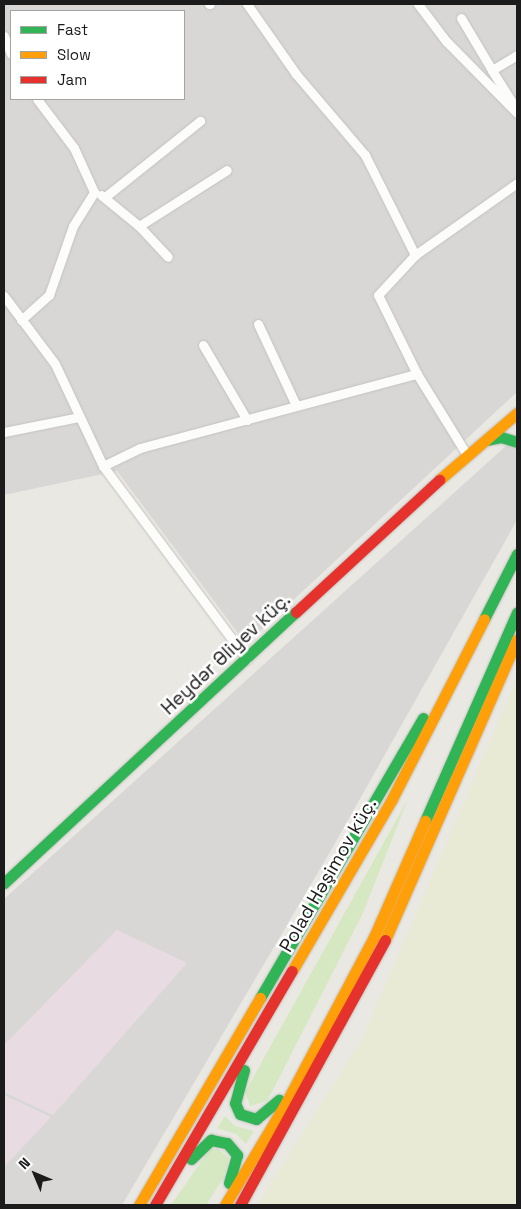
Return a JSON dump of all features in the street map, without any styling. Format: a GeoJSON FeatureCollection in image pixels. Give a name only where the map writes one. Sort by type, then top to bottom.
{"type":"FeatureCollection","features":[{"type":"Feature","properties":{"kind":"main road"},"geometry":{"type":"LineString","coordinates":[[470,453],[517,406]]}},
{"type":"Feature","properties":{"kind":"main road"},"geometry":{"type":"LineString","coordinates":[[470,453],[517,413]]}},
{"type":"Feature","properties":{"kind":"main road"},"geometry":{"type":"LineString","coordinates":[[486,440],[501,437],[517,442]]}},
{"type":"Feature","properties":{"kind":"main road","name":"Heydər Əliyev küç."},"geometry":{"type":"LineString","coordinates":[[4,883],[470,453]]}},
{"type":"Feature","properties":{"kind":"main road","name":"Polad Həşimov küç."},"geometry":{"type":"LineString","coordinates":[[155,1205],[282,991],[392,799],[517,554]]}},
{"type":"Feature","properties":{"kind":"main road"},"geometry":{"type":"LineString","coordinates":[[139,1205],[504,580]]}},
{"type":"Feature","properties":{"kind":"main road"},"geometry":{"type":"LineString","coordinates":[[225,1205],[329,1025],[374,937],[517,612]]}},
{"type":"Feature","properties":{"kind":"main road"},"geometry":{"type":"LineString","coordinates":[[240,1205],[372,968],[517,640]]}},
{"type":"Feature","properties":{"kind":"main road"},"geometry":{"type":"LineString","coordinates":[[282,991],[242,1074],[235,1102],[240,1114],[256,1119],[270,1111],[329,1025]]}},
{"type":"Feature","properties":{"kind":"main road"},"geometry":{"type":"LineString","coordinates":[[160,1205],[202,1145],[220,1140],[233,1147],[237,1162],[218,1205]]}},
{"type":"Feature","properties":{"kind":"street"},"geometry":{"type":"LineString","coordinates":[[247,4],[296,74],[365,155],[415,255]]}},
{"type":"Feature","properties":{"kind":"street"},"geometry":{"type":"LineString","coordinates":[[418,4],[446,41],[517,112]]}},
{"type":"Feature","properties":{"kind":"street"},"geometry":{"type":"LineString","coordinates":[[461,18],[517,112]]}},
{"type":"Feature","properties":{"kind":"street"},"geometry":{"type":"LineString","coordinates":[[4,36],[10,51]]}},
{"type":"Feature","properties":{"kind":"street"},"geometry":{"type":"LineString","coordinates":[[492,70],[517,55]]}},
{"type":"Feature","properties":{"kind":"street"},"geometry":{"type":"LineString","coordinates":[[38,100],[74,148],[94,192],[105,197],[139,226],[168,257]]}},
{"type":"Feature","properties":{"kind":"street"},"geometry":{"type":"LineString","coordinates":[[105,197],[200,121]]}},
{"type":"Feature","properties":{"kind":"street"},"geometry":{"type":"LineString","coordinates":[[139,226],[227,170]]}},
{"type":"Feature","properties":{"kind":"street"},"geometry":{"type":"LineString","coordinates":[[470,453],[417,374],[378,295],[415,255],[517,184]]}},
{"type":"Feature","properties":{"kind":"street"},"geometry":{"type":"LineString","coordinates":[[21,320],[50,295],[73,226],[94,192]]}},
{"type":"Feature","properties":{"kind":"street"},"geometry":{"type":"LineString","coordinates":[[4,296],[55,364],[103,466],[247,659]]}},
{"type":"Feature","properties":{"kind":"street"},"geometry":{"type":"LineString","coordinates":[[258,324],[295,403]]}},
{"type":"Feature","properties":{"kind":"street"},"geometry":{"type":"LineString","coordinates":[[203,345],[247,420]]}},
{"type":"Feature","properties":{"kind":"street"},"geometry":{"type":"LineString","coordinates":[[103,466],[140,448],[247,420],[295,403],[417,374]]}},
{"type":"Feature","properties":{"kind":"street"},"geometry":{"type":"LineString","coordinates":[[4,432],[79,417]]}},
{"type":"Feature","properties":{"kind":"shaded area"},"geometry":{"type":"Polygon","coordinates":[[[4,4],[517,4],[517,392],[246,644],[117,471],[4,495],[4,4]]]}},
{"type":"Feature","properties":{"kind":"shaded area"},"geometry":{"type":"Polygon","coordinates":[[[517,436],[517,520],[330,852],[122,1205],[4,1205],[4,899],[517,436]]]}},
{"type":"Feature","properties":{"kind":"shaded area"},"geometry":{"type":"Polygon","coordinates":[[[117,930],[187,963],[53,1115],[4,1092],[4,1045],[117,930]]]}},
{"type":"Feature","properties":{"kind":"shaded area"},"geometry":{"type":"Polygon","coordinates":[[[4,1095],[51,1117],[4,1167],[4,1095]]]}},
{"type":"Feature","properties":{"kind":"green space"},"geometry":{"type":"Polygon","coordinates":[[[517,678],[517,1205],[257,1205],[362,1039],[517,678]]]}},
{"type":"Feature","properties":{"kind":"green space"},"geometry":{"type":"Polygon","coordinates":[[[408,799],[363,913],[274,1088],[267,1101],[250,1106],[245,1092],[408,799]]]}},
{"type":"Feature","properties":{"kind":"green space"},"geometry":{"type":"Polygon","coordinates":[[[225,1116],[235,1126],[254,1131],[246,1144],[236,1134],[217,1128],[225,1116]]]}},
{"type":"Feature","properties":{"kind":"green space"},"geometry":{"type":"Polygon","coordinates":[[[210,1149],[218,1149],[229,1158],[224,1177],[206,1205],[171,1205],[210,1149]]]}},
{"type":"Feature","properties":{"kind":"traffic: fast"},"geometry":{"type":"LineString","coordinates":[[486,440],[501,437],[517,442]]}},
{"type":"Feature","properties":{"kind":"traffic: fast"},"geometry":{"type":"LineString","coordinates":[[484,619],[517,554]]}},
{"type":"Feature","properties":{"kind":"traffic: fast"},"geometry":{"type":"LineString","coordinates":[[4,883],[296,612]]}},
{"type":"Feature","properties":{"kind":"traffic: fast"},"geometry":{"type":"LineString","coordinates":[[425,821],[517,612]]}},
{"type":"Feature","properties":{"kind":"traffic: fast"},"geometry":{"type":"LineString","coordinates":[[260,998],[423,718]]}},
{"type":"Feature","properties":{"kind":"traffic: fast"},"geometry":{"type":"LineString","coordinates":[[244,1070],[235,1103],[240,1114],[256,1119],[279,1100]]}},
{"type":"Feature","properties":{"kind":"traffic: fast"},"geometry":{"type":"LineString","coordinates":[[191,1159],[211,1140],[227,1143],[237,1155],[229,1183]]}},
{"type":"Feature","properties":{"kind":"traffic: slow"},"geometry":{"type":"LineString","coordinates":[[439,480],[517,413]]}},
{"type":"Feature","properties":{"kind":"traffic: slow"},"geometry":{"type":"LineString","coordinates":[[292,971],[392,799],[484,619]]}},
{"type":"Feature","properties":{"kind":"traffic: slow"},"geometry":{"type":"LineString","coordinates":[[385,940],[517,640]]}},
{"type":"Feature","properties":{"kind":"traffic: slow"},"geometry":{"type":"LineString","coordinates":[[225,1205],[287,1101],[374,937],[425,821]]}},
{"type":"Feature","properties":{"kind":"traffic: slow"},"geometry":{"type":"LineString","coordinates":[[139,1205],[260,998]]}},
{"type":"Feature","properties":{"kind":"traffic: jam"},"geometry":{"type":"LineString","coordinates":[[296,612],[439,480]]}},
{"type":"Feature","properties":{"kind":"traffic: jam"},"geometry":{"type":"LineString","coordinates":[[240,1205],[385,940]]}},
{"type":"Feature","properties":{"kind":"traffic: jam"},"geometry":{"type":"LineString","coordinates":[[155,1205],[292,971]]}}]}
